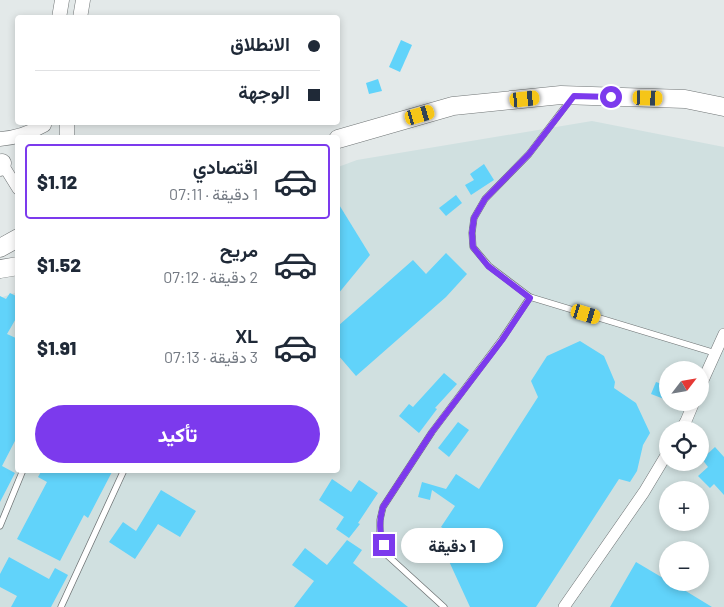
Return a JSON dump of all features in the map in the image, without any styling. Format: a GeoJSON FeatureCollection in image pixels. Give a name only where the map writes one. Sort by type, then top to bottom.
{"type":"FeatureCollection","features":[{"type":"Feature","properties":{"kind":"main road"},"geometry":{"type":"LineString","coordinates":[[340,138],[454,106],[561,95],[685,99],[724,107]]}},
{"type":"Feature","properties":{"kind":"main road"},"geometry":{"type":"LineString","coordinates":[[0,248],[15,240]]}},
{"type":"Feature","properties":{"kind":"main road"},"geometry":{"type":"LineString","coordinates":[[0,269],[15,266]]}},
{"type":"Feature","properties":{"kind":"street"},"geometry":{"type":"LineString","coordinates":[[60,15],[62,0]]}},
{"type":"Feature","properties":{"kind":"street"},"geometry":{"type":"LineString","coordinates":[[80,15],[82,0]]}},
{"type":"Feature","properties":{"kind":"street"},"geometry":{"type":"LineString","coordinates":[[22,135],[44,128]]}},
{"type":"Feature","properties":{"kind":"street"},"geometry":{"type":"LineString","coordinates":[[0,139],[15,137]]}},
{"type":"Feature","properties":{"kind":"street"},"geometry":{"type":"LineString","coordinates":[[1,163],[15,184]]}},
{"type":"Feature","properties":{"kind":"street"},"geometry":{"type":"LineString","coordinates":[[709,368],[724,334]]}},
{"type":"Feature","properties":{"kind":"street"},"geometry":{"type":"LineString","coordinates":[[564,607],[644,492],[659,467]]}},
{"type":"Feature","properties":{"kind":"lane"},"geometry":{"type":"LineString","coordinates":[[574,96],[529,154],[485,199],[474,218],[473,247],[488,266],[530,298],[716,353]]}},
{"type":"Feature","properties":{"kind":"lane"},"geometry":{"type":"LineString","coordinates":[[444,607],[388,556],[380,534],[380,520],[383,507],[432,432],[502,340],[530,298]]}},
{"type":"Feature","properties":{"kind":"lane"},"geometry":{"type":"LineString","coordinates":[[0,526],[23,473]]}},
{"type":"Feature","properties":{"kind":"lane"},"geometry":{"type":"LineString","coordinates":[[61,607],[123,473]]}},
{"type":"Feature","properties":{"kind":"shaded area"},"geometry":{"type":"Polygon","coordinates":[[[592,121],[724,147],[724,607],[0,607],[0,298],[15,293],[15,473],[340,473],[340,166],[357,160],[592,121]]]}},
{"type":"Feature","properties":{"kind":"building"},"geometry":{"type":"Polygon","coordinates":[[[401,40],[412,45],[400,72],[389,67],[401,40]]]}},
{"type":"Feature","properties":{"kind":"building"},"geometry":{"type":"Polygon","coordinates":[[[378,79],[382,91],[369,94],[366,83],[378,79]]]}},
{"type":"Feature","properties":{"kind":"building"},"geometry":{"type":"Polygon","coordinates":[[[484,164],[494,180],[471,195],[465,185],[474,180],[470,174],[484,164]]]}},
{"type":"Feature","properties":{"kind":"building"},"geometry":{"type":"Polygon","coordinates":[[[456,195],[462,203],[446,216],[439,208],[456,195]]]}},
{"type":"Feature","properties":{"kind":"building"},"geometry":{"type":"Polygon","coordinates":[[[340,206],[370,255],[340,292],[340,206]]]}},
{"type":"Feature","properties":{"kind":"building"},"geometry":{"type":"Polygon","coordinates":[[[446,253],[467,274],[446,297],[356,376],[340,357],[340,324],[413,260],[426,274],[446,253]]]}},
{"type":"Feature","properties":{"kind":"building"},"geometry":{"type":"Polygon","coordinates":[[[10,293],[15,296],[15,320],[7,334],[15,338],[15,441],[2,466],[15,473],[0,502],[0,296],[6,299],[10,293]]]}},
{"type":"Feature","properties":{"kind":"building"},"geometry":{"type":"Polygon","coordinates":[[[580,341],[604,356],[615,382],[614,388],[636,403],[650,433],[643,445],[637,471],[630,482],[619,479],[536,607],[470,607],[442,546],[446,530],[441,527],[455,506],[432,490],[430,500],[418,497],[422,482],[446,489],[456,474],[479,489],[538,397],[531,381],[547,356],[580,341]]]}},
{"type":"Feature","properties":{"kind":"building"},"geometry":{"type":"Polygon","coordinates":[[[444,373],[457,384],[435,408],[437,409],[419,433],[399,416],[409,404],[413,407],[444,373]]]}},
{"type":"Feature","properties":{"kind":"building"},"geometry":{"type":"Polygon","coordinates":[[[656,382],[659,383],[659,397],[651,394],[656,382]]]}},
{"type":"Feature","properties":{"kind":"building"},"geometry":{"type":"Polygon","coordinates":[[[458,422],[469,430],[449,457],[438,448],[458,422]]]}},
{"type":"Feature","properties":{"kind":"building"},"geometry":{"type":"Polygon","coordinates":[[[715,447],[724,457],[724,495],[714,484],[710,488],[709,481],[703,481],[698,476],[704,471],[709,471],[709,453],[715,447]]]}},
{"type":"Feature","properties":{"kind":"building"},"geometry":{"type":"Polygon","coordinates":[[[40,473],[111,473],[88,518],[84,515],[60,561],[17,539],[47,482],[38,477],[40,473]]]}},
{"type":"Feature","properties":{"kind":"building"},"geometry":{"type":"Polygon","coordinates":[[[332,479],[351,492],[359,480],[378,493],[358,523],[360,524],[349,538],[336,529],[344,517],[319,500],[332,479]]]}},
{"type":"Feature","properties":{"kind":"building"},"geometry":{"type":"Polygon","coordinates":[[[161,490],[196,511],[180,537],[158,524],[135,559],[109,542],[123,522],[136,531],[161,490]]]}},
{"type":"Feature","properties":{"kind":"building"},"geometry":{"type":"Polygon","coordinates":[[[347,540],[362,550],[353,563],[408,607],[294,607],[314,581],[292,565],[305,548],[327,565],[347,540]]]}},
{"type":"Feature","properties":{"kind":"building"},"geometry":{"type":"Polygon","coordinates":[[[9,557],[49,579],[55,568],[68,575],[51,607],[11,607],[17,596],[0,587],[0,574],[9,557]]]}},
{"type":"Feature","properties":{"kind":"building"},"geometry":{"type":"Polygon","coordinates":[[[636,562],[659,576],[659,591],[686,591],[712,607],[610,607],[636,562]]]}},
{"type":"Feature","properties":{"kind":"route"},"geometry":{"type":"LineString","coordinates":[[384,545],[380,534],[380,520],[383,507],[432,432],[502,340],[530,298],[488,266],[473,247],[474,218],[485,199],[529,154],[574,96],[611,97]]}}]}
